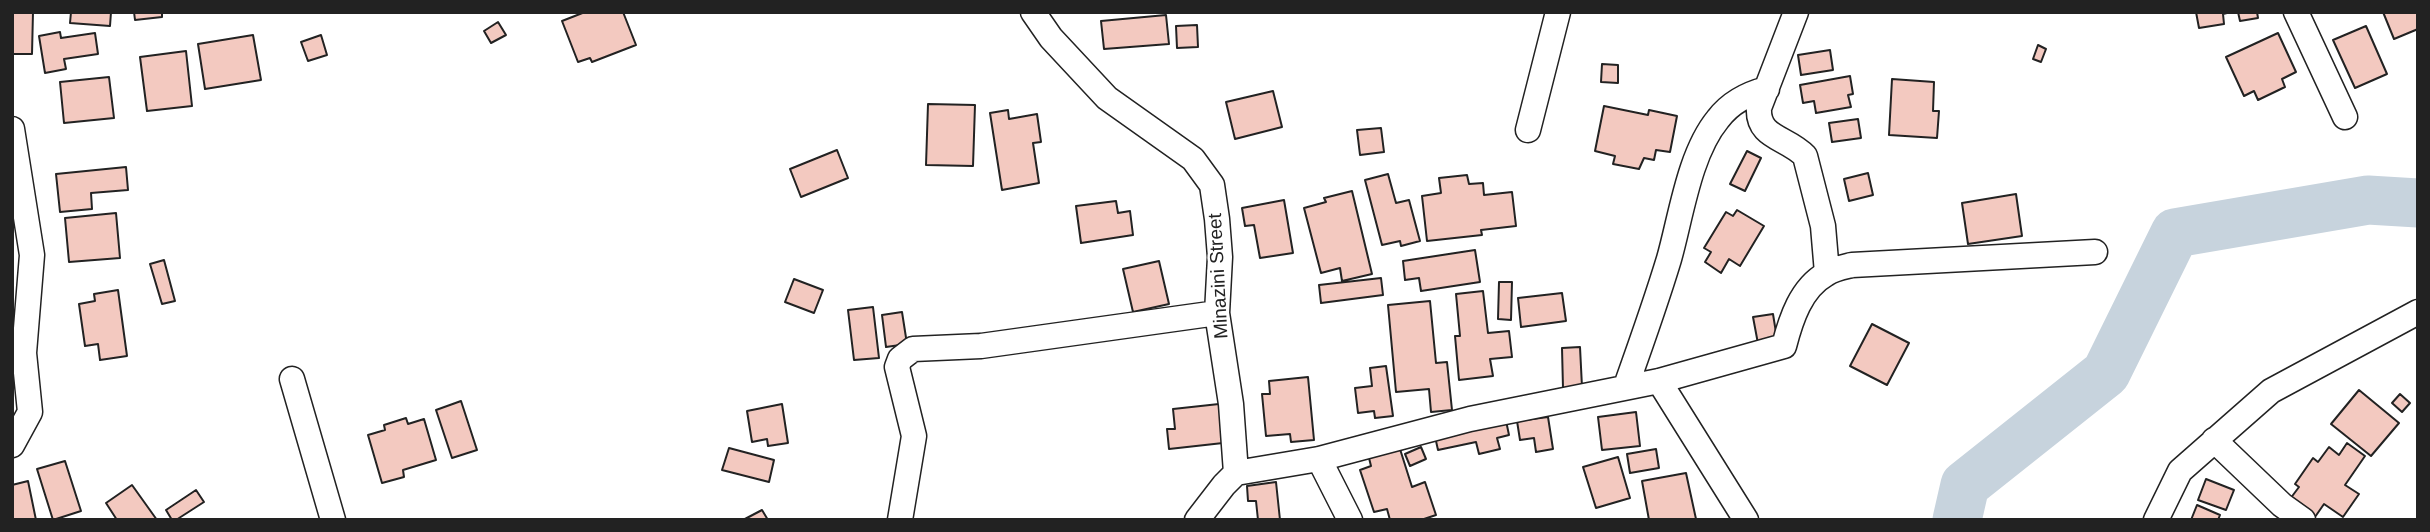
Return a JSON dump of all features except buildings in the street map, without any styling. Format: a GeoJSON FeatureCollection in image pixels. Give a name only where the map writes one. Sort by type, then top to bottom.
{"type":"FeatureCollection","features":[{"type":"Feature","properties":{"kind":"street","name":"Minazini Street"},"geometry":{"type":"LineString","coordinates":[[1033,12],[1051,38],[1107,98],[1193,159],[1212,185],[1220,257],[1217,313],[1231,404],[1236,473]]}},
{"type":"Feature","properties":{"kind":"street"},"geometry":{"type":"LineString","coordinates":[[1528,130],[1558,12]]}},
{"type":"Feature","properties":{"kind":"street"},"geometry":{"type":"LineString","coordinates":[[1796,12],[1759,108],[1758,119],[1763,128],[1798,148],[1805,156],[1823,226],[1827,273]]}},
{"type":"Feature","properties":{"kind":"street"},"geometry":{"type":"LineString","coordinates":[[2296,12],[2345,117]]}},
{"type":"Feature","properties":{"kind":"street"},"geometry":{"type":"LineString","coordinates":[[1626,386],[1669,258],[1678,219],[1703,141],[1717,119],[1733,103],[1749,93],[1767,89]]}},
{"type":"Feature","properties":{"kind":"street"},"geometry":{"type":"LineString","coordinates":[[12,129],[32,255],[18,347],[30,412],[12,445]]}},
{"type":"Feature","properties":{"kind":"street"},"geometry":{"type":"LineString","coordinates":[[1197,520],[1236,473],[1319,459],[1469,419],[1659,381],[1784,346],[1789,326],[1809,287],[1827,273],[1852,264],[2095,252]]}},
{"type":"Feature","properties":{"kind":"street"},"geometry":{"type":"LineString","coordinates":[[2156,520],[2180,471],[2271,391],[2418,312]]}},
{"type":"Feature","properties":{"kind":"street"},"geometry":{"type":"LineString","coordinates":[[900,520],[914,436],[897,366],[900,359],[913,349],[981,345],[1217,313]]}},
{"type":"Feature","properties":{"kind":"street"},"geometry":{"type":"LineString","coordinates":[[292,379],[333,520]]}},
{"type":"Feature","properties":{"kind":"street"},"geometry":{"type":"LineString","coordinates":[[1659,381],[1745,520]]}},
{"type":"Feature","properties":{"kind":"street"},"geometry":{"type":"LineString","coordinates":[[2214,440],[2283,505],[2303,520]]}},
{"type":"Feature","properties":{"kind":"street"},"geometry":{"type":"LineString","coordinates":[[1319,459],[1350,520]]}},
{"type":"Feature","properties":{"kind":"waterway"},"geometry":{"type":"LineString","coordinates":[[1957,520],[1965,485],[2106,373],[2175,233],[2368,200],[2418,203]]}}]}
